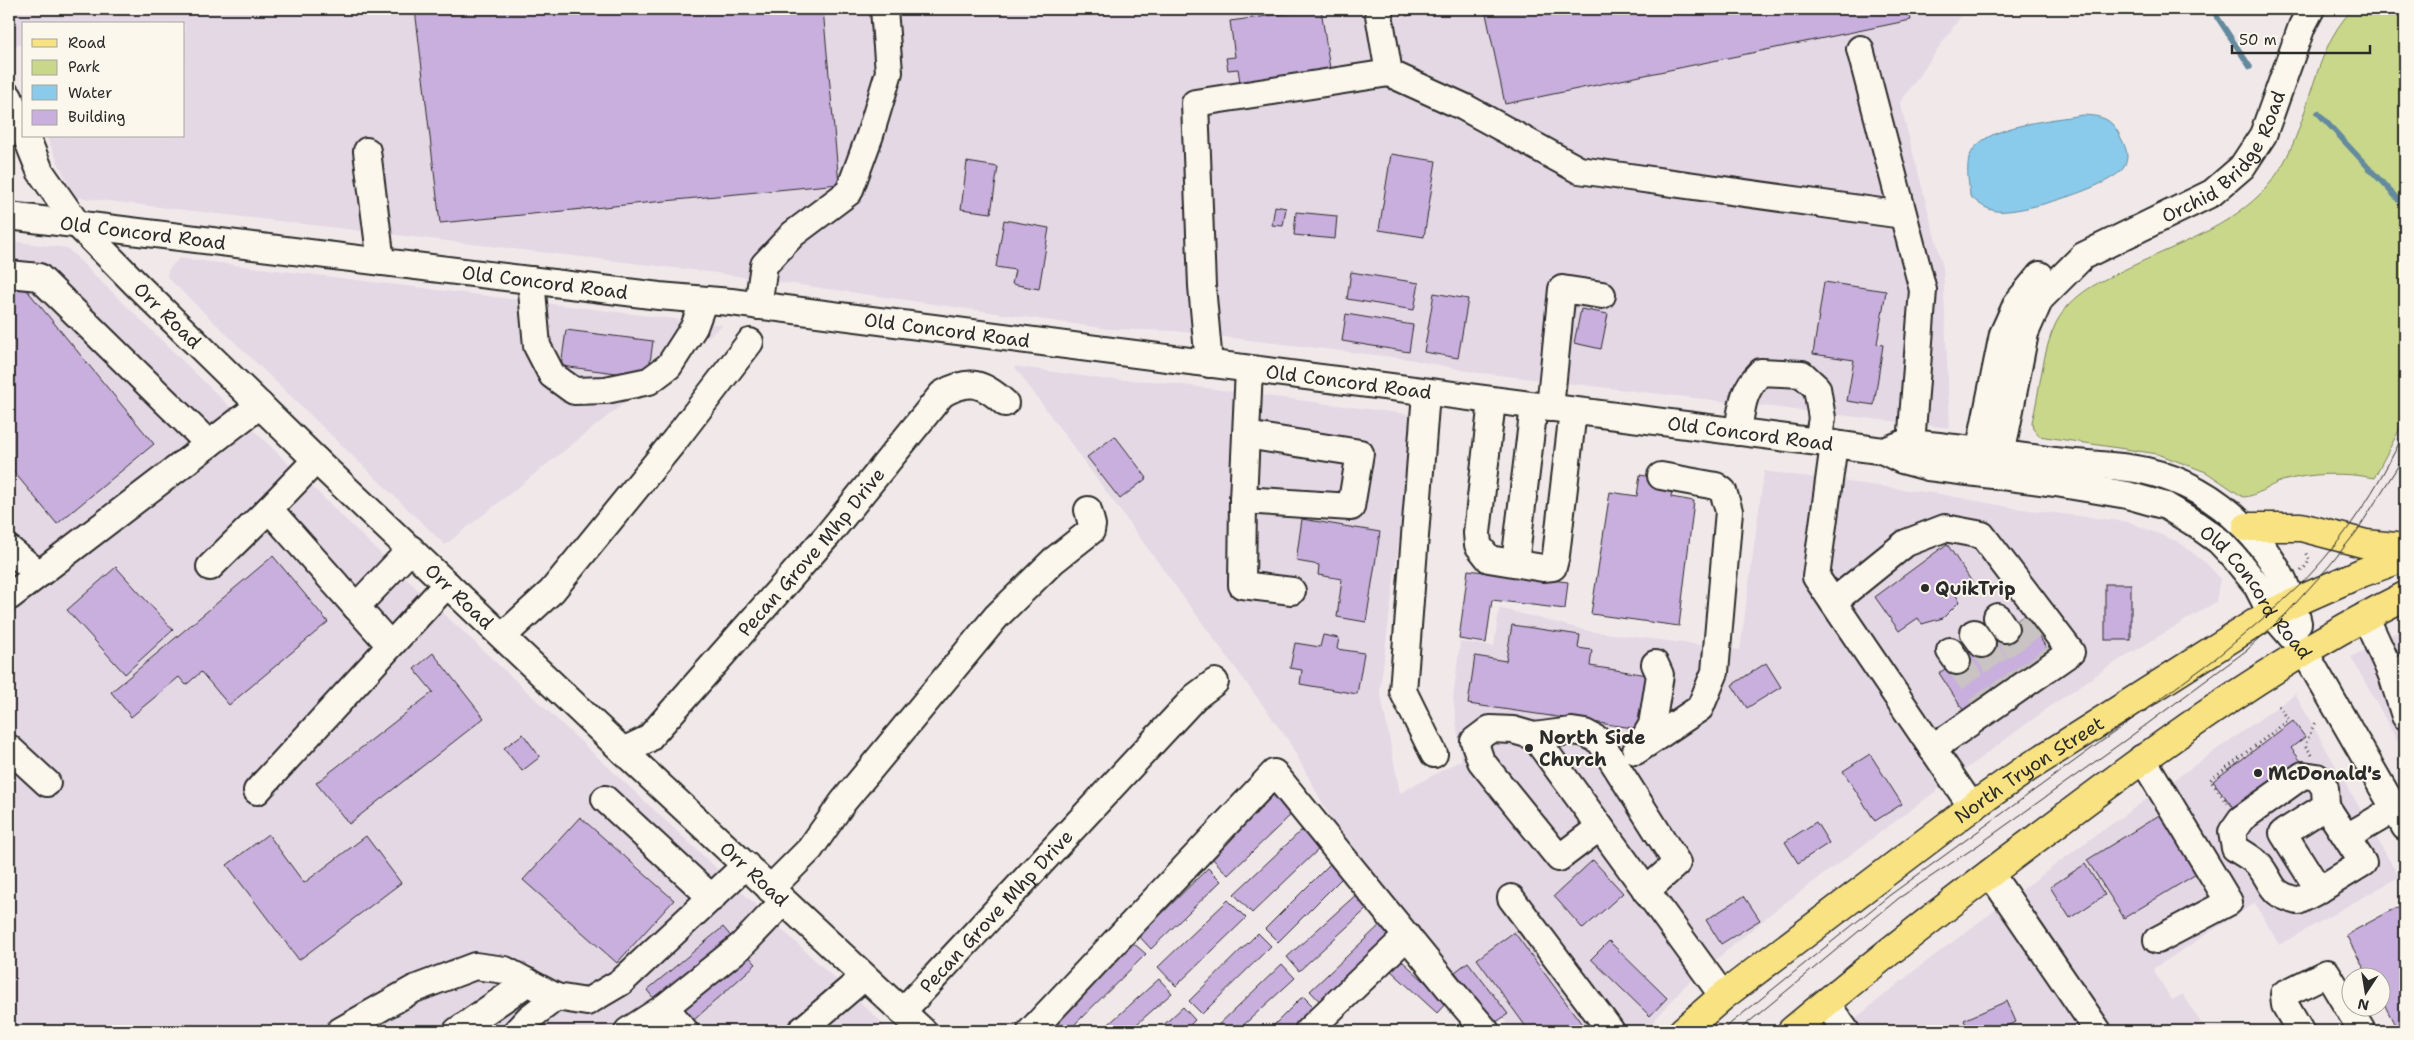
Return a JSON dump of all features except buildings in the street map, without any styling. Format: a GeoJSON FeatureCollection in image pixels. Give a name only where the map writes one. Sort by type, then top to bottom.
{"type":"FeatureCollection","features":[{"type":"Feature","properties":{"kind":"main road"},"geometry":{"type":"LineString","coordinates":[[2247,527],[2301,527],[2366,544],[2405,548]]}},
{"type":"Feature","properties":{"kind":"main road","name":"North Tryon Street"},"geometry":{"type":"LineString","coordinates":[[1683,1031],[1723,996],[1972,807],[2026,769],[2282,608],[2361,573],[2405,557]]}},
{"type":"Feature","properties":{"kind":"main road"},"geometry":{"type":"LineString","coordinates":[[1792,1031],[1990,873],[2142,758],[2252,683],[2365,616],[2405,596]]}},
{"type":"Feature","properties":{"kind":"street"},"geometry":{"type":"LineString","coordinates":[[758,306],[764,265],[793,234],[849,192],[870,135],[889,72],[884,9]]}},
{"type":"Feature","properties":{"kind":"street"},"geometry":{"type":"LineString","coordinates":[[1378,9],[1389,73]]}},
{"type":"Feature","properties":{"kind":"street","name":"Orchid Bridge Road"},"geometry":{"type":"LineString","coordinates":[[1988,463],[2029,320],[2046,291],[2083,256],[2212,193],[2242,168],[2263,135],[2302,26],[2312,9]]}},
{"type":"Feature","properties":{"kind":"street"},"geometry":{"type":"LineString","coordinates":[[1860,49],[1923,290],[1911,444]]}},
{"type":"Feature","properties":{"kind":"street"},"geometry":{"type":"LineString","coordinates":[[1209,364],[1202,286],[1194,103],[1389,73],[1464,107],[1579,170],[1903,216]]}},
{"type":"Feature","properties":{"kind":"street"},"geometry":{"type":"LineString","coordinates":[[9,97],[22,127]]}},
{"type":"Feature","properties":{"kind":"street","name":"Orr Road"},"geometry":{"type":"LineString","coordinates":[[27,138],[40,171],[77,224],[316,460],[776,895],[923,1031]]}},
{"type":"Feature","properties":{"kind":"street"},"geometry":{"type":"LineString","coordinates":[[367,151],[381,262]]}},
{"type":"Feature","properties":{"kind":"street","name":"Old Concord Road"},"geometry":{"type":"LineString","coordinates":[[9,216],[758,306],[1826,443],[1884,451],[1915,465],[2068,462],[2118,466],[2148,472],[2176,481],[2202,494],[2247,527],[2279,573],[2282,608]]}},
{"type":"Feature","properties":{"kind":"street"},"geometry":{"type":"LineString","coordinates":[[9,274],[40,277],[209,444]]}},
{"type":"Feature","properties":{"kind":"street"},"geometry":{"type":"LineString","coordinates":[[531,280],[537,346],[552,375],[574,391],[606,390],[649,381],[669,366],[694,327],[704,300]]}},
{"type":"Feature","properties":{"kind":"street"},"geometry":{"type":"LineString","coordinates":[[1492,401],[1477,533],[1478,545],[1489,559],[1543,568],[1553,567],[1556,555],[1552,409],[1562,288],[1602,295]]}},
{"type":"Feature","properties":{"kind":"street"},"geometry":{"type":"LineString","coordinates":[[503,636],[552,592],[676,440],[750,342]]}},
{"type":"Feature","properties":{"kind":"street"},"geometry":{"type":"LineString","coordinates":[[1249,369],[1243,500],[1242,585],[1292,591]]}},
{"type":"Feature","properties":{"kind":"street"},"geometry":{"type":"LineString","coordinates":[[1738,432],[1748,384],[1761,372],[1802,374],[1817,388],[1826,443],[1816,577],[1972,807]]}},
{"type":"Feature","properties":{"kind":"street","name":"Pecan Grove Mhp Drive"},"geometry":{"type":"LineString","coordinates":[[623,751],[648,739],[827,536],[942,394],[967,384],[978,385],[988,388],[1006,403]]}},
{"type":"Feature","properties":{"kind":"street"},"geometry":{"type":"LineString","coordinates":[[1426,393],[1403,691],[1434,754]]}},
{"type":"Feature","properties":{"kind":"street"},"geometry":{"type":"LineString","coordinates":[[9,598],[260,405]]}},
{"type":"Feature","properties":{"kind":"street"},"geometry":{"type":"LineString","coordinates":[[1515,563],[1552,409]]}},
{"type":"Feature","properties":{"kind":"street"},"geometry":{"type":"LineString","coordinates":[[1243,500],[1351,507],[1360,453],[1246,435]]}},
{"type":"Feature","properties":{"kind":"street","name":"Old Concord Road"},"geometry":{"type":"LineString","coordinates":[[1884,451],[1894,446],[1911,444],[1988,463],[2056,483],[2127,495],[2166,506],[2194,523],[2219,541],[2256,584],[2282,608],[2304,651],[2402,813]]}},
{"type":"Feature","properties":{"kind":"street"},"geometry":{"type":"LineString","coordinates":[[210,566],[270,509],[316,460]]}},
{"type":"Feature","properties":{"kind":"street"},"geometry":{"type":"LineString","coordinates":[[1636,751],[1700,708],[1716,672],[1728,511],[1725,497],[1723,491],[1716,486],[1662,476]]}},
{"type":"Feature","properties":{"kind":"street"},"geometry":{"type":"LineString","coordinates":[[270,509],[390,646]]}},
{"type":"Feature","properties":{"kind":"street"},"geometry":{"type":"LineString","coordinates":[[628,1031],[665,1007],[741,946],[842,802],[996,617],[1053,561],[1090,531],[1092,525],[1088,510]]}},
{"type":"Feature","properties":{"kind":"street"},"geometry":{"type":"LineString","coordinates":[[1833,602],[1906,543],[1945,528],[1982,535],[2071,652],[2041,667],[1981,709],[1932,749]]}},
{"type":"Feature","properties":{"kind":"street"},"geometry":{"type":"LineString","coordinates":[[9,549],[39,574]]}},
{"type":"Feature","properties":{"kind":"street"},"geometry":{"type":"LineString","coordinates":[[356,607],[411,549]]}},
{"type":"Feature","properties":{"kind":"street"},"geometry":{"type":"LineString","coordinates":[[257,791],[447,584]]}},
{"type":"Feature","properties":{"kind":"street"},"geometry":{"type":"LineString","coordinates":[[2365,616],[2398,672],[2405,716]]}},
{"type":"Feature","properties":{"kind":"street"},"geometry":{"type":"LineString","coordinates":[[1622,775],[1652,725],[1660,674],[1655,664]]}},
{"type":"Feature","properties":{"kind":"street","name":"Pecan Grove Mhp Drive"},"geometry":{"type":"LineString","coordinates":[[902,1012],[1195,697],[1215,682]]}},
{"type":"Feature","properties":{"kind":"street"},"geometry":{"type":"LineString","coordinates":[[1600,827],[1559,858],[1481,761],[1474,741],[1490,729],[1513,730],[1534,736],[1572,731],[1586,733],[1600,742],[1676,863],[1646,891]]}},
{"type":"Feature","properties":{"kind":"street"},"geometry":{"type":"LineString","coordinates":[[1534,736],[1723,996]]}},
{"type":"Feature","properties":{"kind":"street"},"geometry":{"type":"LineString","coordinates":[[9,748],[47,783]]}},
{"type":"Feature","properties":{"kind":"street"},"geometry":{"type":"LineString","coordinates":[[2142,758],[2229,902],[2157,940]]}},
{"type":"Feature","properties":{"kind":"street"},"geometry":{"type":"LineString","coordinates":[[1031,1031],[1274,773],[1486,1031]]}},
{"type":"Feature","properties":{"kind":"street"},"geometry":{"type":"LineString","coordinates":[[2304,774],[2317,777],[2325,788],[2326,806],[2363,863],[2308,895],[2283,897],[2271,886],[2258,864],[2235,848],[2232,832],[2241,819],[2304,774]]}},
{"type":"Feature","properties":{"kind":"street"},"geometry":{"type":"LineString","coordinates":[[604,799],[712,898]]}},
{"type":"Feature","properties":{"kind":"street"},"geometry":{"type":"LineString","coordinates":[[2308,895],[2283,833],[2326,806]]}},
{"type":"Feature","properties":{"kind":"street"},"geometry":{"type":"LineString","coordinates":[[2347,837],[2402,813]]}},
{"type":"Feature","properties":{"kind":"street"},"geometry":{"type":"LineString","coordinates":[[340,1031],[414,989],[475,966],[505,970],[556,997],[587,1002],[621,982],[746,866]]}},
{"type":"Feature","properties":{"kind":"street"},"geometry":{"type":"LineString","coordinates":[[1990,873],[2098,1031]]}},
{"type":"Feature","properties":{"kind":"street"},"geometry":{"type":"LineString","coordinates":[[1511,898],[1612,1031]]}},
{"type":"Feature","properties":{"kind":"street"},"geometry":{"type":"LineString","coordinates":[[1308,1031],[1407,936]]}},
{"type":"Feature","properties":{"kind":"street"},"geometry":{"type":"LineString","coordinates":[[2300,1031],[2285,1005],[2284,994],[2327,973],[2362,1031]]}},
{"type":"Feature","properties":{"kind":"street"},"geometry":{"type":"LineString","coordinates":[[801,1031],[864,977]]}},
{"type":"Feature","properties":{"kind":"street"},"geometry":{"type":"LineString","coordinates":[[457,1031],[528,982]]}},
{"type":"Feature","properties":{"kind":"street"},"geometry":{"type":"LineString","coordinates":[[518,1031],[529,1018],[556,997]]}},
{"type":"Feature","properties":{"kind":"street"},"geometry":{"type":"LineString","coordinates":[[1826,1003],[1846,1031]]}},
{"type":"Feature","properties":{"kind":"street"},"geometry":{"type":"LineString","coordinates":[[665,1007],[685,1031]]}},
{"type":"Feature","properties":{"kind":"path"},"geometry":{"type":"LineString","coordinates":[[2232,808],[2210,780],[2289,720],[2277,704]]}},
{"type":"Feature","properties":{"kind":"path"},"geometry":{"type":"LineString","coordinates":[[2313,757],[2305,745],[2316,720]]}},
{"type":"Feature","properties":{"kind":"shaded area"},"geometry":{"type":"Polygon","coordinates":[[[9,9],[1966,9],[1900,103],[1943,267],[1950,428],[1472,372],[1408,359],[1174,331],[1108,329],[708,272],[74,197],[47,138],[185,138],[185,22],[22,22],[22,48],[21,45],[9,47],[9,9]]]}},
{"type":"Feature","properties":{"kind":"shaded area"},"geometry":{"type":"Polygon","coordinates":[[[9,241],[67,248],[411,583],[891,1031],[9,1031],[9,241]]]}},
{"type":"Feature","properties":{"kind":"shaded area"},"geometry":{"type":"Polygon","coordinates":[[[179,258],[723,325],[445,545],[167,277],[168,270],[179,258]]]}},
{"type":"Feature","properties":{"kind":"shaded area"},"geometry":{"type":"Polygon","coordinates":[[[1014,366],[1103,379],[1153,381],[1415,415],[1380,690],[1400,793],[1461,760],[1453,698],[1460,642],[1494,646],[1499,608],[1589,631],[1740,650],[1764,471],[1940,494],[2014,508],[2129,522],[2179,542],[2207,564],[2220,578],[2216,602],[2105,669],[2055,703],[1773,912],[1686,985],[1645,1031],[1512,1031],[1465,966],[1447,982],[1340,835],[1288,740],[1014,366]]]}},
{"type":"Feature","properties":{"kind":"shaded area"},"geometry":{"type":"Polygon","coordinates":[[[2405,628],[2405,755],[2351,657],[2405,628]]]}},
{"type":"Feature","properties":{"kind":"shaded area"},"geometry":{"type":"Polygon","coordinates":[[[2295,694],[2399,877],[2279,945],[2255,903],[2153,969],[2172,1000],[2183,994],[2206,1031],[1840,1031],[1915,970],[2079,847],[2295,694]]]}},
{"type":"Feature","properties":{"kind":"green space"},"geometry":{"type":"Polygon","coordinates":[[[2353,9],[2405,9],[2405,419],[2374,478],[2340,474],[2304,476],[2282,481],[2253,495],[2243,497],[2206,472],[2158,454],[2039,436],[2033,429],[2032,422],[2044,359],[2051,334],[2063,313],[2070,304],[2088,289],[2220,224],[2252,202],[2266,188],[2281,168],[2293,145],[2326,49],[2338,28],[2353,9]]]}},
{"type":"Feature","properties":{"kind":"water"},"geometry":{"type":"Polygon","coordinates":[[[2082,115],[2104,118],[2116,128],[2127,154],[2126,163],[2117,175],[2065,198],[2008,211],[1988,209],[1970,196],[1968,173],[1970,155],[1981,142],[2007,129],[2082,115]]]}},
{"type":"Feature","properties":{"kind":"waterway"},"geometry":{"type":"LineString","coordinates":[[2212,9],[2250,67]]}},
{"type":"Feature","properties":{"kind":"waterway"},"geometry":{"type":"LineString","coordinates":[[2318,113],[2405,207]]}},
{"type":"Feature","properties":{"kind":"tunnel"},"geometry":{"type":"LineString","coordinates":[[2019,619],[2046,659]]}},
{"type":"Feature","properties":{"kind":"tunnel"},"geometry":{"type":"LineString","coordinates":[[2005,629],[2030,669]]}},
{"type":"Feature","properties":{"kind":"tunnel"},"geometry":{"type":"LineString","coordinates":[[1982,644],[2008,684]]}},
{"type":"Feature","properties":{"kind":"tunnel"},"geometry":{"type":"LineString","coordinates":[[1957,661],[1985,700]]}},
{"type":"Feature","properties":{"kind":"tram line"},"geometry":{"type":"LineString","coordinates":[[1721,1031],[1890,895],[2211,662],[2267,615],[2300,585],[2331,551],[2372,493],[2405,431]]}},
{"type":"Feature","properties":{"kind":"tram line"},"geometry":{"type":"LineString","coordinates":[[1738,1031],[1899,898],[1974,848],[2131,736],[2247,650],[2286,614],[2330,565],[2357,531],[2405,455]]}},
{"type":"Feature","properties":{"kind":"place","name":"QuikTrip"},"geometry":{"type":"Point","coordinates":[1925,588]}},
{"type":"Feature","properties":{"kind":"place","name":"North Side Church"},"geometry":{"type":"Point","coordinates":[1529,748]}},
{"type":"Feature","properties":{"kind":"place","name":"McDonald's"},"geometry":{"type":"Point","coordinates":[2258,773]}}]}
